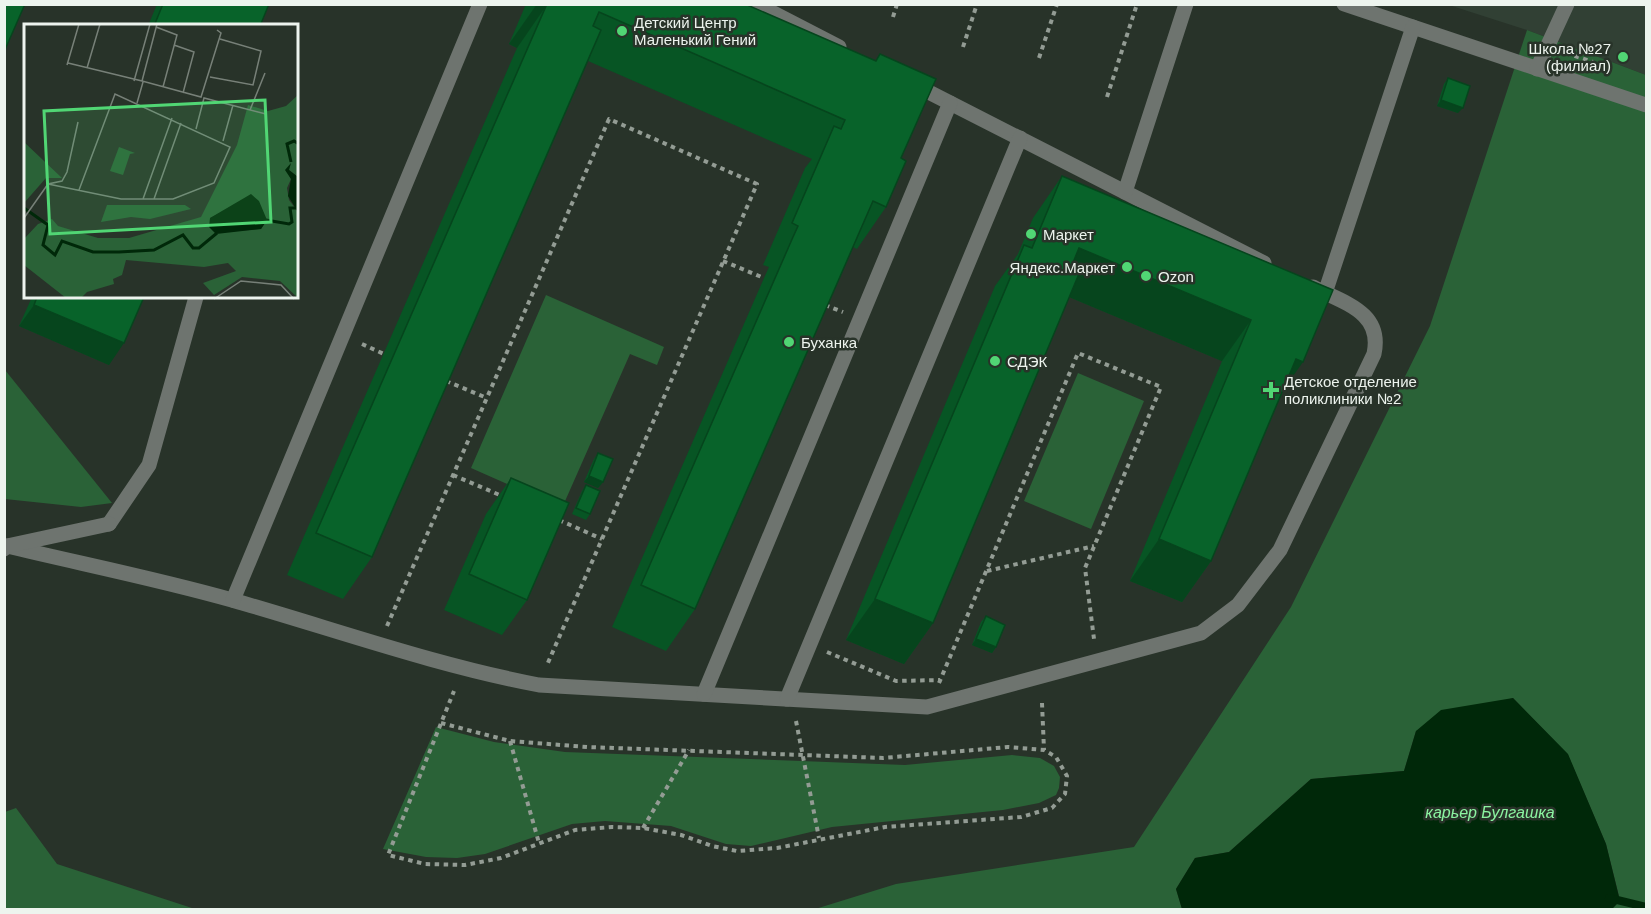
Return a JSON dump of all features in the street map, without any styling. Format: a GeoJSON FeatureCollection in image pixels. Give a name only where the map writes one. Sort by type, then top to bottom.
{"type":"FeatureCollection","features":[{"type":"Feature","properties":{"kind":"street"},"geometry":{"type":"LineString","coordinates":[[233,600],[480,4]]}},
{"type":"Feature","properties":{"kind":"street"},"geometry":{"type":"LineString","coordinates":[[756,4],[858,56]]}},
{"type":"Feature","properties":{"kind":"street"},"geometry":{"type":"LineString","coordinates":[[1125,192],[1186,4]]}},
{"type":"Feature","properties":{"kind":"street"},"geometry":{"type":"LineString","coordinates":[[1344,4],[1647,105]]}},
{"type":"Feature","properties":{"kind":"street"},"geometry":{"type":"LineString","coordinates":[[1537,69],[1567,4]]}},
{"type":"Feature","properties":{"kind":"street"},"geometry":{"type":"LineString","coordinates":[[1324,293],[1413,27]]}},
{"type":"Feature","properties":{"kind":"street"},"geometry":{"type":"LineString","coordinates":[[899,77],[1282,272]]}},
{"type":"Feature","properties":{"kind":"street"},"geometry":{"type":"LineString","coordinates":[[704,694],[950,103]]}},
{"type":"Feature","properties":{"kind":"street"},"geometry":{"type":"LineString","coordinates":[[787,699],[1020,138]]}},
{"type":"Feature","properties":{"kind":"street"},"geometry":{"type":"LineString","coordinates":[[6,548],[233,600],[379,646],[538,685],[930,706],[1201,633],[1238,605],[1280,550],[1374,354],[1377,338],[1372,322],[1359,310],[1304,283]]}},
{"type":"Feature","properties":{"kind":"street"},"geometry":{"type":"LineString","coordinates":[[6,548],[109,524],[149,465],[196,298]]}},
{"type":"Feature","properties":{"kind":"path"},"geometry":{"type":"LineString","coordinates":[[893,17],[897,4]]}},
{"type":"Feature","properties":{"kind":"path"},"geometry":{"type":"LineString","coordinates":[[963,47],[977,4]]}},
{"type":"Feature","properties":{"kind":"path"},"geometry":{"type":"LineString","coordinates":[[1040,58],[1057,4]]}},
{"type":"Feature","properties":{"kind":"path"},"geometry":{"type":"LineString","coordinates":[[1107,97],[1137,4]]}},
{"type":"Feature","properties":{"kind":"path"},"geometry":{"type":"LineString","coordinates":[[379,646],[609,119],[757,184],[538,685]]}},
{"type":"Feature","properties":{"kind":"path"},"geometry":{"type":"LineString","coordinates":[[723,261],[764,278]]}},
{"type":"Feature","properties":{"kind":"path"},"geometry":{"type":"LineString","coordinates":[[930,706],[1078,353],[1161,387],[1085,568],[1097,661]]}},
{"type":"Feature","properties":{"kind":"path"},"geometry":{"type":"LineString","coordinates":[[439,377],[487,398]]}},
{"type":"Feature","properties":{"kind":"path"},"geometry":{"type":"LineString","coordinates":[[453,475],[507,498]]}},
{"type":"Feature","properties":{"kind":"path"},"geometry":{"type":"LineString","coordinates":[[549,516],[602,539]]}},
{"type":"Feature","properties":{"kind":"path"},"geometry":{"type":"LineString","coordinates":[[986,572],[1094,546]]}},
{"type":"Feature","properties":{"kind":"path"},"geometry":{"type":"LineString","coordinates":[[810,645],[896,681],[941,680]]}},
{"type":"Feature","properties":{"kind":"path"},"geometry":{"type":"LineString","coordinates":[[441,723],[510,741],[587,747],[802,753],[883,758],[1008,747],[1044,750],[1056,757],[1067,776],[1065,794],[1052,808],[1021,817],[885,827],[777,848],[737,851],[712,846],[681,835],[643,828],[612,827],[575,830],[501,858],[465,865],[425,864],[388,855],[441,723],[454,691]]}},
{"type":"Feature","properties":{"kind":"path"},"geometry":{"type":"LineString","coordinates":[[1042,703],[1044,750]]}},
{"type":"Feature","properties":{"kind":"path"},"geometry":{"type":"LineString","coordinates":[[796,720],[819,838]]}},
{"type":"Feature","properties":{"kind":"path"},"geometry":{"type":"LineString","coordinates":[[510,741],[539,843]]}},
{"type":"Feature","properties":{"kind":"path"},"geometry":{"type":"LineString","coordinates":[[643,828],[689,750]]}},
{"type":"Feature","properties":{"kind":"shaded area","name":"Школа №27 (филиал)"},"geometry":{"type":"Polygon","coordinates":[[[1449,5],[1646,5],[1646,75],[1527,30],[1449,5]]]}},
{"type":"Feature","properties":{"kind":"shaded area"},"geometry":{"type":"Polygon","coordinates":[[[1527,30],[1646,75],[1646,909],[1612,909],[1620,900],[1606,844],[1568,755],[1513,698],[1416,731],[1404,771],[1311,779],[1229,852],[1195,858],[1176,889],[1182,909],[812,910],[896,884],[1134,847],[1291,607],[1430,326],[1527,30]]]}},
{"type":"Feature","properties":{"kind":"shaded area"},"geometry":{"type":"Polygon","coordinates":[[[546,295],[664,347],[657,365],[630,354],[562,508],[471,468],[546,295]]]}},
{"type":"Feature","properties":{"kind":"shaded area"},"geometry":{"type":"Polygon","coordinates":[[[4,370],[112,503],[81,507],[5,499],[4,370]]]}},
{"type":"Feature","properties":{"kind":"shaded area"},"geometry":{"type":"Polygon","coordinates":[[[1078,373],[1144,401],[1091,529],[1024,501],[1078,373]]]}},
{"type":"Feature","properties":{"kind":"shaded area"},"geometry":{"type":"Polygon","coordinates":[[[436,727],[494,742],[565,752],[905,765],[1012,755],[1040,758],[1054,766],[1060,777],[1056,795],[1039,803],[1003,810],[832,827],[751,846],[726,844],[671,826],[605,821],[572,824],[485,854],[457,858],[426,857],[383,849],[436,727]]]}},
{"type":"Feature","properties":{"kind":"shaded area"},"geometry":{"type":"Polygon","coordinates":[[[16,808],[57,864],[195,909],[5,909],[5,812],[16,808]]]}},
{"type":"Feature","properties":{"kind":"water","name":"карьер Булгашка"},"geometry":{"type":"Polygon","coordinates":[[[1513,698],[1568,754],[1606,844],[1620,901],[1612,909],[1182,909],[1176,889],[1195,858],[1229,852],[1311,779],[1404,771],[1416,731],[1441,710],[1513,698]]]}},
{"type":"Feature","properties":{"kind":"building"},"geometry":{"type":"Polygon","coordinates":[[[4,4],[25,4],[4,52],[4,4]]]}},
{"type":"Feature","properties":{"kind":"building"},"geometry":{"type":"Polygon","coordinates":[[[163,4],[269,4],[261,24],[155,24],[163,4]]]}},
{"type":"Feature","properties":{"kind":"building"},"geometry":{"type":"Polygon","coordinates":[[[542,4],[745,4],[876,61],[880,54],[936,79],[901,158],[906,161],[886,207],[873,201],[695,609],[641,585],[798,226],[792,223],[834,126],[841,129],[845,120],[599,12],[593,26],[601,30],[372,557],[316,533],[546,6],[542,4]]]}},
{"type":"Feature","properties":{"kind":"building"},"geometry":{"type":"Polygon","coordinates":[[[1448,78],[1470,86],[1463,108],[1441,100],[1448,78]]]}},
{"type":"Feature","properties":{"kind":"building"},"geometry":{"type":"Polygon","coordinates":[[[1062,176],[1333,290],[1303,362],[1296,359],[1211,561],[1159,539],[1251,320],[1079,248],[1072,265],[1081,269],[933,623],[875,599],[1024,245],[1032,248],[1062,176]]]}},
{"type":"Feature","properties":{"kind":"building"},"geometry":{"type":"Polygon","coordinates":[[[37,298],[144,298],[124,343],[34,305],[37,298]]]}},
{"type":"Feature","properties":{"kind":"building"},"geometry":{"type":"Polygon","coordinates":[[[598,453],[613,459],[603,482],[589,476],[598,453]]]}},
{"type":"Feature","properties":{"kind":"building"},"geometry":{"type":"Polygon","coordinates":[[[511,478],[569,503],[527,600],[469,574],[511,478]]]}},
{"type":"Feature","properties":{"kind":"building"},"geometry":{"type":"Polygon","coordinates":[[[586,485],[600,491],[590,514],[576,508],[586,485]]]}},
{"type":"Feature","properties":{"kind":"building"},"geometry":{"type":"Polygon","coordinates":[[[986,616],[1005,625],[996,647],[976,639],[986,616]]]}},
{"type":"Feature","properties":{"kind":"waterway"},"geometry":{"type":"LineString","coordinates":[[1609,898],[1646,907]]}},
{"type":"Feature","properties":{"kind":"place","name":"Детский Центр Маленький Гений"},"geometry":{"type":"Point","coordinates":[622,31]}},
{"type":"Feature","properties":{"kind":"place","name":"Школа №27 (филиал)"},"geometry":{"type":"Point","coordinates":[1623,57]}},
{"type":"Feature","properties":{"kind":"place","name":"Маркет"},"geometry":{"type":"Point","coordinates":[1031,234]}},
{"type":"Feature","properties":{"kind":"place","name":"Яндекс.Маркет"},"geometry":{"type":"Point","coordinates":[1127,267]}},
{"type":"Feature","properties":{"kind":"place","name":"Ozon"},"geometry":{"type":"Point","coordinates":[1146,276]}},
{"type":"Feature","properties":{"kind":"place","name":"Буханка"},"geometry":{"type":"Point","coordinates":[789,342]}},
{"type":"Feature","properties":{"kind":"place","name":"СДЭК"},"geometry":{"type":"Point","coordinates":[995,361]}},
{"type":"Feature","properties":{"kind":"place","name":"Детское отделение поликлиники №2"},"geometry":{"type":"Point","coordinates":[1271,390]}}]}
